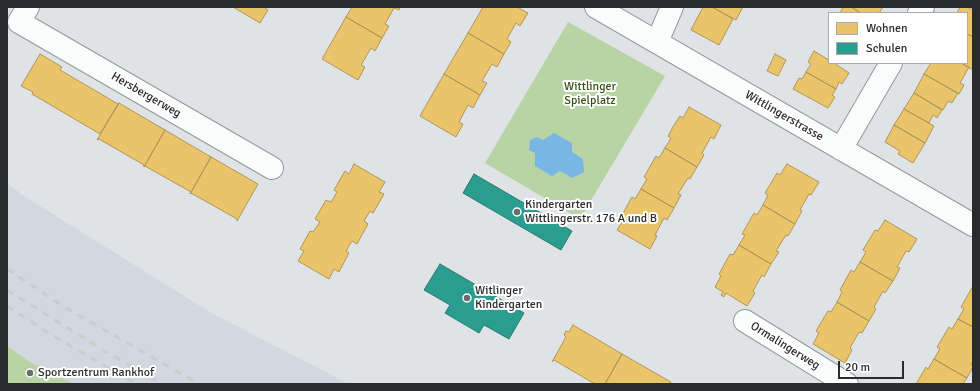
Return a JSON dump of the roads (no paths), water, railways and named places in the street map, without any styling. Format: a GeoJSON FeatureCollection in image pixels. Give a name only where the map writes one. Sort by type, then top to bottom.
{"type":"FeatureCollection","features":[{"type":"Feature","properties":{"kind":"street","name":"Wittlingerstrasse"},"geometry":{"type":"LineString","coordinates":[[596,7],[970,223]]}},
{"type":"Feature","properties":{"kind":"street"},"geometry":{"type":"LineString","coordinates":[[656,42],[672,7]]}},
{"type":"Feature","properties":{"kind":"street","name":"Hersbergerweg"},"geometry":{"type":"LineString","coordinates":[[24,14],[272,168]]}},
{"type":"Feature","properties":{"kind":"street"},"geometry":{"type":"LineString","coordinates":[[841,149],[889,64]]}},
{"type":"Feature","properties":{"kind":"street","name":"Ormalingerweg"},"geometry":{"type":"LineString","coordinates":[[745,321],[847,384]]}},
{"type":"Feature","properties":{"kind":"water"},"geometry":{"type":"Polygon","coordinates":[[[554,133],[572,143],[572,152],[583,159],[584,172],[572,178],[560,171],[552,176],[535,166],[535,153],[529,150],[530,140],[537,137],[543,140],[554,133]]]}},
{"type":"Feature","properties":{"kind":"railway"},"geometry":{"type":"LineString","coordinates":[[7,269],[61,305],[199,384]]}},
{"type":"Feature","properties":{"kind":"railway"},"geometry":{"type":"LineString","coordinates":[[7,290],[103,350],[162,384]]}},
{"type":"Feature","properties":{"kind":"railway"},"geometry":{"type":"LineString","coordinates":[[7,306],[50,334],[136,384]]}},
{"type":"Feature","properties":{"kind":"place","name":"Kindergarten Wittlingerstr. 176 A und B"},"geometry":{"type":"Point","coordinates":[517,212]}},
{"type":"Feature","properties":{"kind":"place","name":"Witlinger Kindergarten"},"geometry":{"type":"Point","coordinates":[467,298]}},
{"type":"Feature","properties":{"kind":"place","name":"Sportzentrum Rankhof"},"geometry":{"type":"Point","coordinates":[30,373]}},
{"type":"Feature","properties":{"kind":"park label","name":"Wittlinger Spielplatz"},"geometry":{"type":"Point","coordinates":[590,94]}}]}
